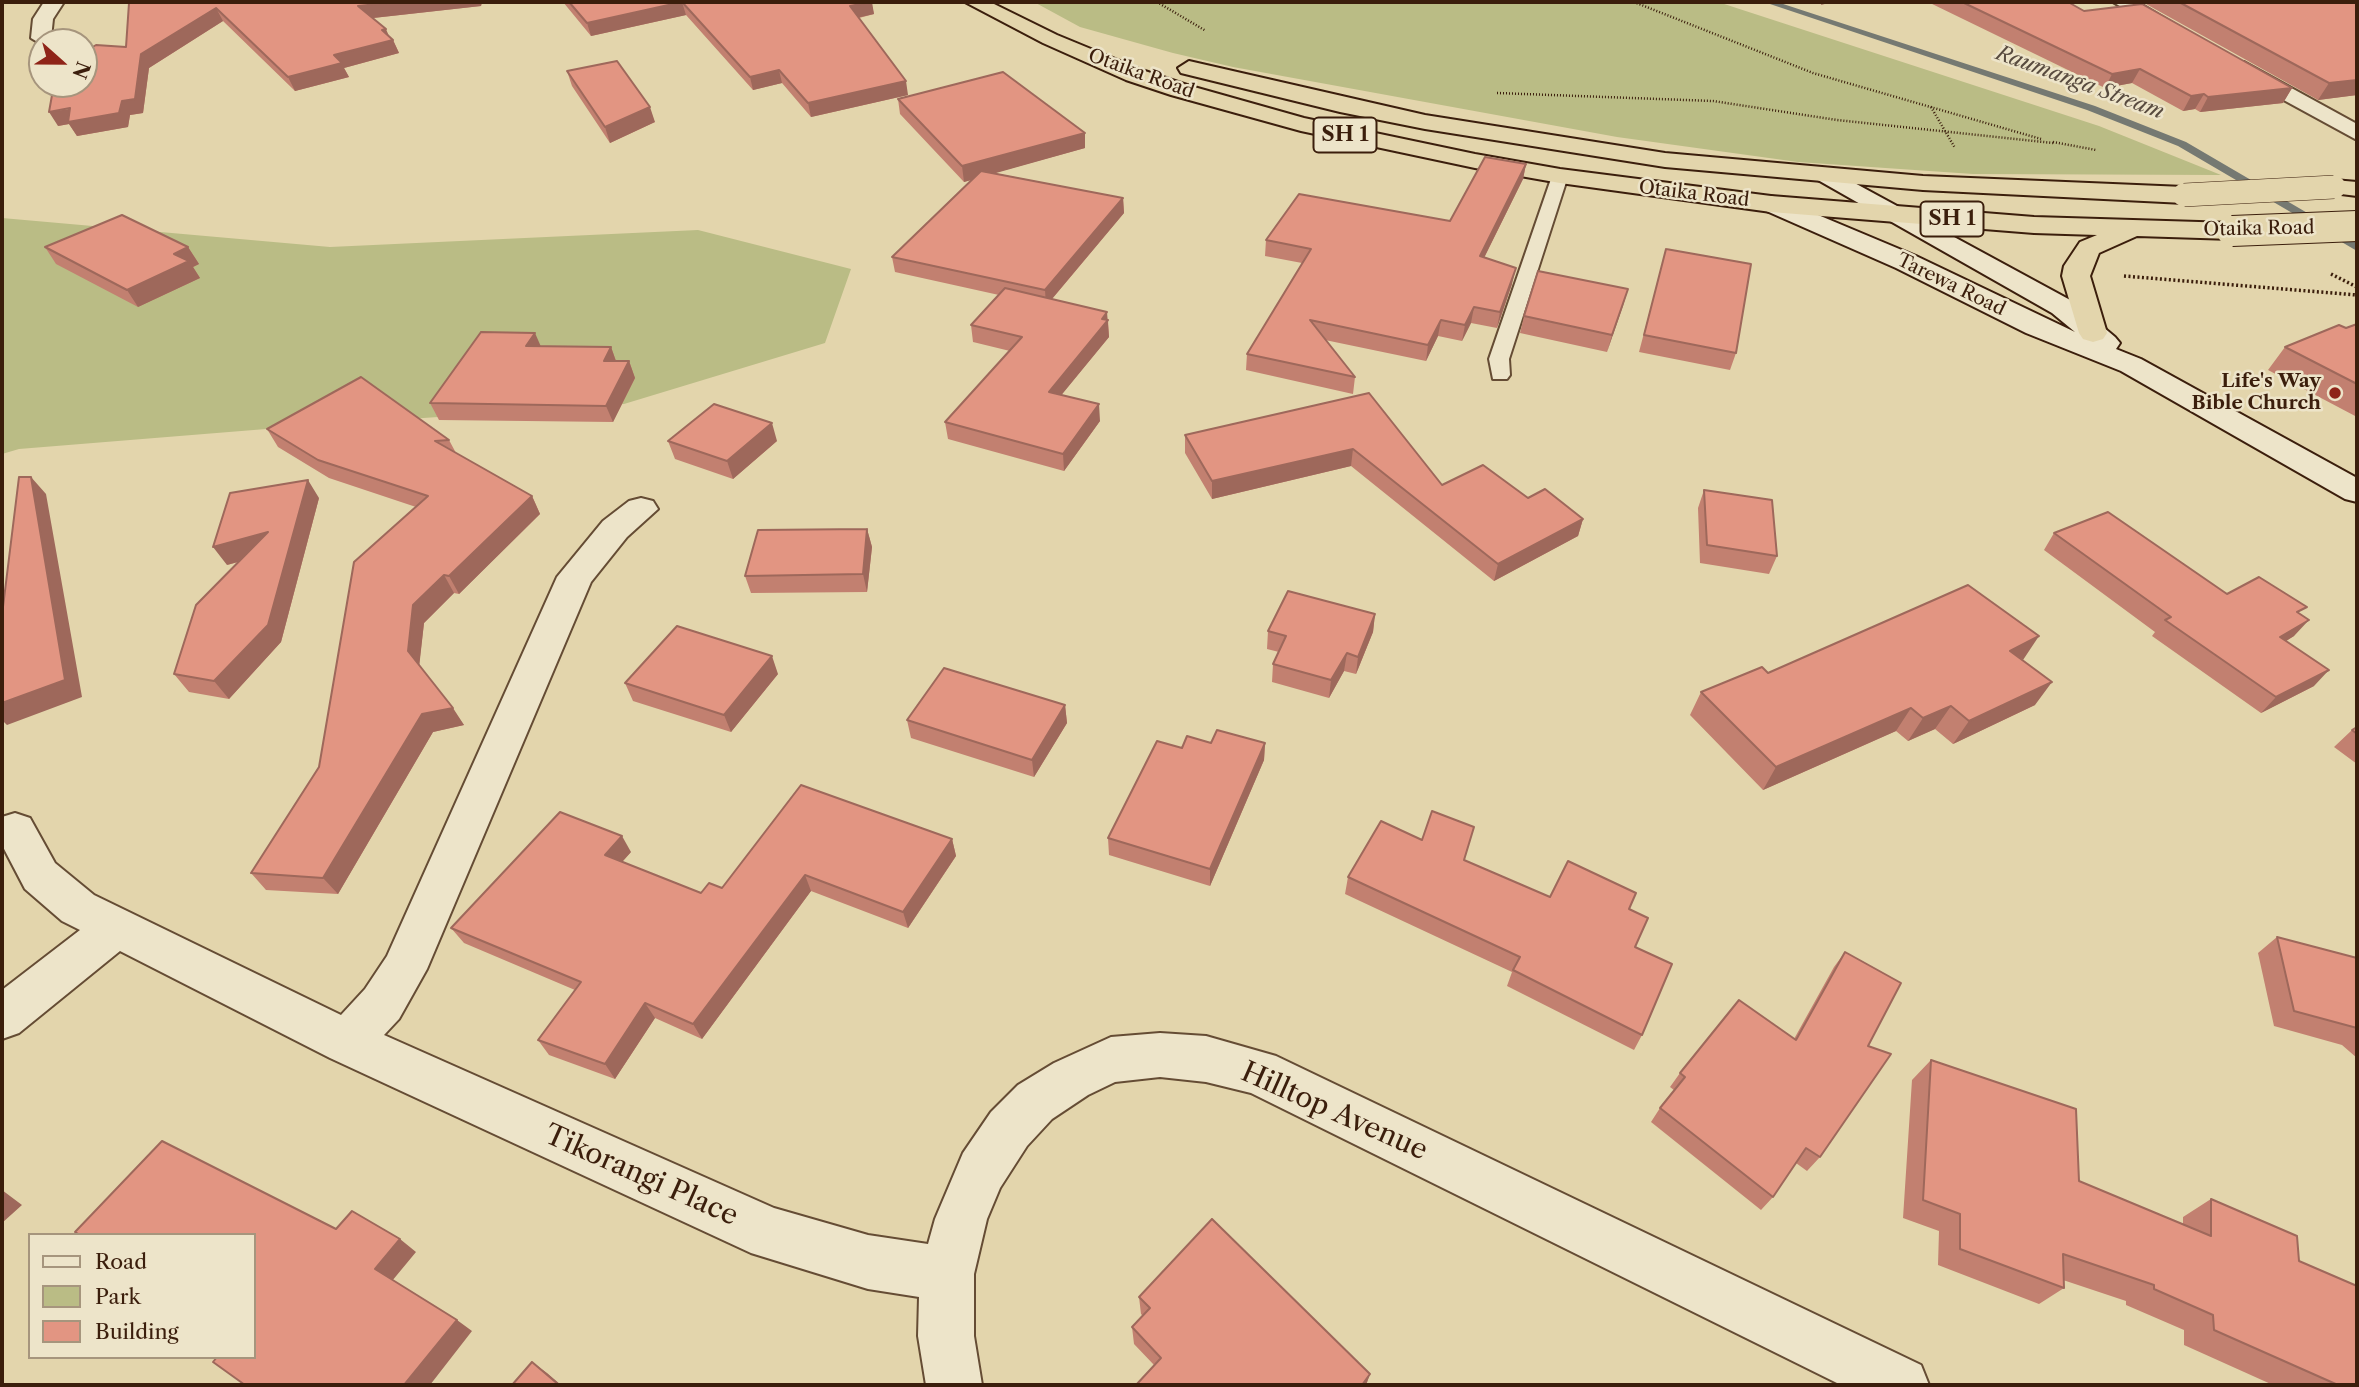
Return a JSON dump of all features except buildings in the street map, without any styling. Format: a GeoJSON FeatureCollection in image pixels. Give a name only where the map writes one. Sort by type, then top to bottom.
{"type":"FeatureCollection","features":[{"type":"Feature","properties":{"kind":"highway","name":"Otaika Road"},"geometry":{"type":"LineString","coordinates":[[975,2],[1134,75],[1256,112],[1384,144],[1560,176],[1771,204],[1894,214],[2232,231],[2357,226]]}},
{"type":"Feature","properties":{"kind":"highway","name":"Otaika Road"},"geometry":{"type":"LineString","coordinates":[[1050,38],[1160,61],[1340,105],[1512,138],[1727,167],[1993,187],[2184,195],[2346,188]]}},
{"type":"Feature","properties":{"kind":"highway"},"geometry":{"type":"LineString","coordinates":[[2093,333],[2076,276],[2078,266],[2089,248],[2133,228]]}},
{"type":"Feature","properties":{"kind":"street"},"geometry":{"type":"LineString","coordinates":[[42,28],[43,19],[54,2]]}},
{"type":"Feature","properties":{"kind":"street"},"geometry":{"type":"LineString","coordinates":[[2123,2],[2193,41]]}},
{"type":"Feature","properties":{"kind":"street"},"geometry":{"type":"LineString","coordinates":[[2228,61],[2357,133]]}},
{"type":"Feature","properties":{"kind":"street","name":"Tarewa Road"},"geometry":{"type":"LineString","coordinates":[[1827,175],[2062,307],[2131,365]]}},
{"type":"Feature","properties":{"kind":"street","name":"Tarewa Road"},"geometry":{"type":"LineString","coordinates":[[1771,204],[1906,262],[2036,327],[2131,365],[2357,492]]}},
{"type":"Feature","properties":{"kind":"street"},"geometry":{"type":"LineString","coordinates":[[347,1042],[382,1004],[404,969],[575,577],[615,530],[641,509]]}},
{"type":"Feature","properties":{"kind":"street","name":"Tikorangi Place"},"geometry":{"type":"LineString","coordinates":[[15,831],[40,876],[78,908],[347,1042],[770,1234],[868,1262],[947,1274]]}},
{"type":"Feature","properties":{"kind":"street"},"geometry":{"type":"LineString","coordinates":[[2,1018],[116,928]]}},
{"type":"Feature","properties":{"kind":"street","name":"Hilltop Avenue"},"geometry":{"type":"LineString","coordinates":[[954,1385],[946,1336],[947,1274],[961,1219],[981,1171],[1009,1129],[1035,1102],[1070,1079],[1111,1060],[1160,1055],[1206,1059],[1259,1072],[1901,1385]]}},
{"type":"Feature","properties":{"kind":"lane"},"geometry":{"type":"LineString","coordinates":[[1500,375],[1499,359],[1560,176]]}},
{"type":"Feature","properties":{"kind":"path"},"geometry":{"type":"LineString","coordinates":[[1157,2],[1213,35]]}},
{"type":"Feature","properties":{"kind":"path"},"geometry":{"type":"LineString","coordinates":[[1634,2],[1739,46],[1813,73],[2053,143]]}},
{"type":"Feature","properties":{"kind":"path"},"geometry":{"type":"LineString","coordinates":[[1492,92],[1713,102],[2102,151]]}},
{"type":"Feature","properties":{"kind":"path"},"geometry":{"type":"LineString","coordinates":[[1930,107],[1957,151]]}},
{"type":"Feature","properties":{"kind":"path"},"geometry":{"type":"LineString","coordinates":[[2328,270],[2335,278],[2357,286]]}},
{"type":"Feature","properties":{"kind":"path"},"geometry":{"type":"LineString","coordinates":[[2120,275],[2357,295]]}},
{"type":"Feature","properties":{"kind":"green space"},"geometry":{"type":"Polygon","coordinates":[[[1034,2],[1718,2],[2099,126],[2221,175],[1973,174],[1798,162],[1617,137],[1233,67],[1080,27],[1034,2]]]}},
{"type":"Feature","properties":{"kind":"green space"},"geometry":{"type":"Polygon","coordinates":[[[2,218],[330,247],[698,230],[851,269],[825,343],[624,404],[266,429],[19,449],[2,454],[2,218]]]}},
{"type":"Feature","properties":{"kind":"waterway","name":"Raumanga Stream"},"geometry":{"type":"LineString","coordinates":[[1769,2],[2091,108],[2182,144],[2357,247]]}},
{"type":"Feature","properties":{"kind":"place","name":"Life's Way Bible Church"},"geometry":{"type":"Point","coordinates":[2335,393]}}]}
